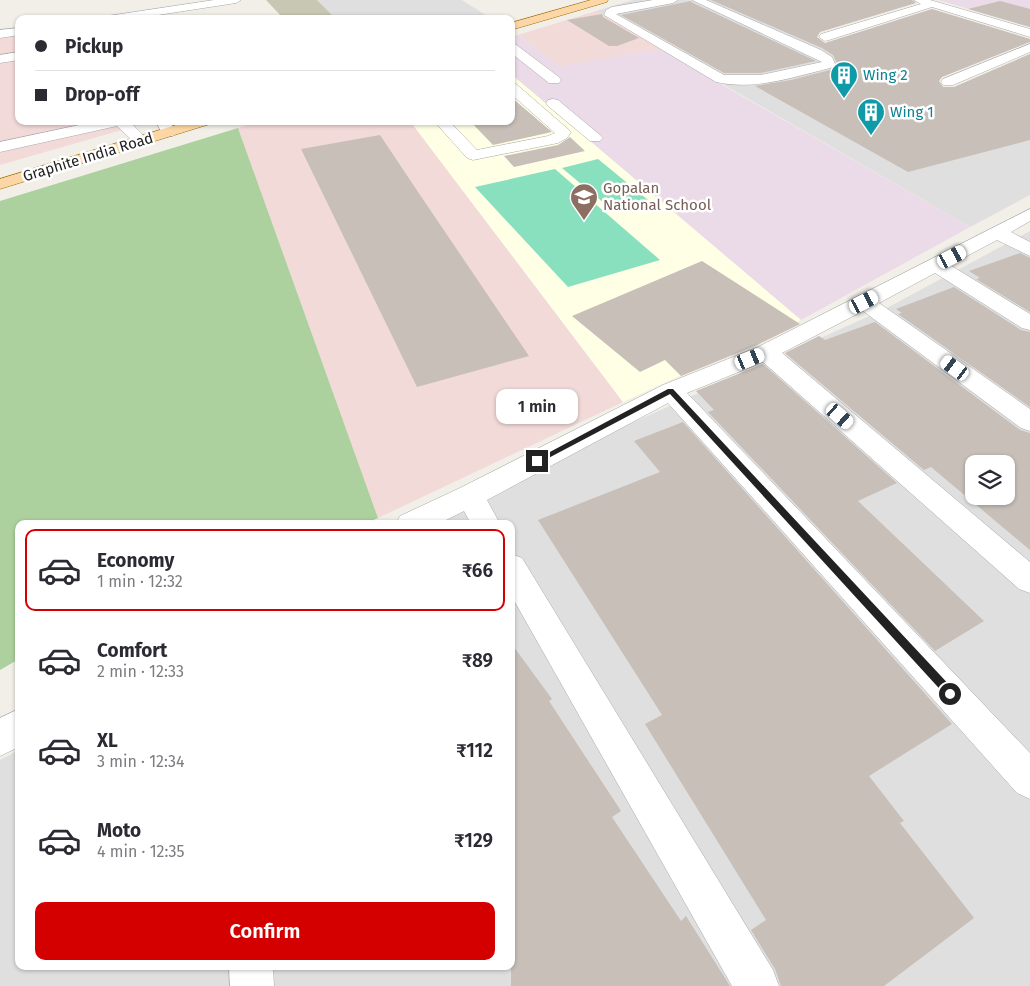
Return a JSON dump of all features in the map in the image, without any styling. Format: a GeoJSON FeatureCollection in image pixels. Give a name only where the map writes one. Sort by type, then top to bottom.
{"type":"FeatureCollection","features":[{"type":"Feature","properties":{"kind":"main road"},"geometry":{"type":"LineString","coordinates":[[515,26],[603,0]]}},
{"type":"Feature","properties":{"kind":"main road","name":"Graphite India Road"},"geometry":{"type":"LineString","coordinates":[[0,184],[141,141],[165,127],[178,125]]}},
{"type":"Feature","properties":{"kind":"street"},"geometry":{"type":"LineString","coordinates":[[135,15],[236,0]]}},
{"type":"Feature","properties":{"kind":"street"},"geometry":{"type":"LineString","coordinates":[[673,0],[616,10],[610,12],[610,15],[720,78],[736,82],[829,64],[828,60],[817,54],[697,0]]}},
{"type":"Feature","properties":{"kind":"street"},"geometry":{"type":"LineString","coordinates":[[919,0],[1030,33]]}},
{"type":"Feature","properties":{"kind":"street"},"geometry":{"type":"LineString","coordinates":[[825,37],[932,4]]}},
{"type":"Feature","properties":{"kind":"street"},"geometry":{"type":"LineString","coordinates":[[0,34],[15,32]]}},
{"type":"Feature","properties":{"kind":"street"},"geometry":{"type":"LineString","coordinates":[[948,82],[1030,48]]}},
{"type":"Feature","properties":{"kind":"street"},"geometry":{"type":"LineString","coordinates":[[515,50],[554,80]]}},
{"type":"Feature","properties":{"kind":"street"},"geometry":{"type":"LineString","coordinates":[[0,59],[15,57]]}},
{"type":"Feature","properties":{"kind":"street"},"geometry":{"type":"LineString","coordinates":[[445,125],[473,155],[553,140],[562,135],[562,132],[515,91]]}},
{"type":"Feature","properties":{"kind":"street"},"geometry":{"type":"LineString","coordinates":[[542,94],[595,138]]}},
{"type":"Feature","properties":{"kind":"street"},"geometry":{"type":"LineString","coordinates":[[0,147],[102,125]]}},
{"type":"Feature","properties":{"kind":"street"},"geometry":{"type":"LineString","coordinates":[[124,125],[141,141]]}},
{"type":"Feature","properties":{"kind":"street"},"geometry":{"type":"LineString","coordinates":[[419,520],[470,496],[671,391],[766,352],[936,265],[1030,214]]}},
{"type":"Feature","properties":{"kind":"street"},"geometry":{"type":"LineString","coordinates":[[997,232],[1030,250]]}},
{"type":"Feature","properties":{"kind":"street"},"geometry":{"type":"LineString","coordinates":[[936,265],[1030,322]]}},
{"type":"Feature","properties":{"kind":"street"},"geometry":{"type":"LineString","coordinates":[[864,302],[1030,422]]}},
{"type":"Feature","properties":{"kind":"street"},"geometry":{"type":"LineString","coordinates":[[766,352],[1030,580]]}},
{"type":"Feature","properties":{"kind":"street"},"geometry":{"type":"LineString","coordinates":[[671,391],[1030,780]]}},
{"type":"Feature","properties":{"kind":"street"},"geometry":{"type":"LineString","coordinates":[[470,496],[484,520]]}},
{"type":"Feature","properties":{"kind":"street"},"geometry":{"type":"LineString","coordinates":[[515,574],[757,986]]}},
{"type":"Feature","properties":{"kind":"street"},"geometry":{"type":"LineString","coordinates":[[0,738],[15,729]]}},
{"type":"Feature","properties":{"kind":"street"},"geometry":{"type":"LineString","coordinates":[[251,970],[252,986]]}},
{"type":"Feature","properties":{"kind":"shaded area"},"geometry":{"type":"Polygon","coordinates":[[[266,0],[317,0],[332,15],[280,15],[266,0]]]}},
{"type":"Feature","properties":{"kind":"shaded area"},"geometry":{"type":"Polygon","coordinates":[[[317,0],[462,0],[486,15],[332,15],[317,0]]]}},
{"type":"Feature","properties":{"kind":"shaded area"},"geometry":{"type":"Polygon","coordinates":[[[633,0],[726,0],[1030,133],[1030,195],[970,227],[596,11],[633,0]]]}},
{"type":"Feature","properties":{"kind":"shaded area"},"geometry":{"type":"Polygon","coordinates":[[[938,0],[1030,0],[1030,27],[938,0]]]}},
{"type":"Feature","properties":{"kind":"shaded area"},"geometry":{"type":"Polygon","coordinates":[[[596,11],[660,49],[560,67],[518,35],[596,11]]]}},
{"type":"Feature","properties":{"kind":"shaded area"},"geometry":{"type":"Polygon","coordinates":[[[15,35],[15,125],[139,125],[0,165],[0,37],[15,35]]]}},
{"type":"Feature","properties":{"kind":"shaded area"},"geometry":{"type":"Polygon","coordinates":[[[518,35],[560,66],[660,49],[970,227],[801,320],[515,77],[515,36],[518,35]]]}},
{"type":"Feature","properties":{"kind":"shaded area","name":"Gopalan National School"},"geometry":{"type":"Polygon","coordinates":[[[515,77],[801,320],[623,402],[413,125],[515,125],[515,77]]]}},
{"type":"Feature","properties":{"kind":"shaded area"},"geometry":{"type":"Polygon","coordinates":[[[247,125],[413,125],[623,402],[378,518],[238,128],[247,125]]]}},
{"type":"Feature","properties":{"kind":"shaded area"},"geometry":{"type":"Polygon","coordinates":[[[1030,231],[1030,986],[0,986],[0,760],[15,752],[15,970],[515,970],[515,520],[446,520],[596,439],[885,309],[1030,231]]]}},
{"type":"Feature","properties":{"kind":"green space"},"geometry":{"type":"Polygon","coordinates":[[[238,128],[378,518],[373,520],[15,520],[15,661],[0,670],[0,201],[238,128]]]}},
{"type":"Feature","properties":{"kind":"green space"},"geometry":{"type":"Polygon","coordinates":[[[598,159],[648,200],[611,209],[562,168],[598,159]]]}},
{"type":"Feature","properties":{"kind":"green space"},"geometry":{"type":"Polygon","coordinates":[[[555,169],[660,260],[568,287],[475,187],[555,169]]]}},
{"type":"Feature","properties":{"kind":"building"},"geometry":{"type":"Polygon","coordinates":[[[711,0],[912,0],[916,3],[820,32],[817,37],[825,43],[932,9],[1030,39],[1030,42],[942,77],[939,81],[943,87],[954,87],[1030,54],[1030,140],[908,172],[755,86],[791,80],[834,69],[837,63],[833,55],[822,48],[711,0]]]}},
{"type":"Feature","properties":{"kind":"building"},"geometry":{"type":"Polygon","coordinates":[[[691,1],[816,61],[761,73],[724,73],[621,15],[691,1]]]}},
{"type":"Feature","properties":{"kind":"building"},"geometry":{"type":"Polygon","coordinates":[[[1000,1],[1030,9],[1030,27],[968,9],[1000,1]]]}},
{"type":"Feature","properties":{"kind":"building"},"geometry":{"type":"Polygon","coordinates":[[[602,14],[603,17],[639,38],[617,46],[609,46],[567,20],[602,14]]]}},
{"type":"Feature","properties":{"kind":"building"},"geometry":{"type":"Polygon","coordinates":[[[515,100],[552,132],[493,145],[474,125],[515,125],[515,100]]]}},
{"type":"Feature","properties":{"kind":"building"},"geometry":{"type":"Polygon","coordinates":[[[380,135],[529,356],[417,387],[301,149],[380,135]]]}},
{"type":"Feature","properties":{"kind":"building"},"geometry":{"type":"Polygon","coordinates":[[[570,137],[585,151],[514,167],[504,156],[558,145],[570,137]]]}},
{"type":"Feature","properties":{"kind":"building"},"geometry":{"type":"Polygon","coordinates":[[[1020,253],[1030,258],[1030,312],[976,279],[980,278],[969,271],[1020,253]]]}},
{"type":"Feature","properties":{"kind":"building"},"geometry":{"type":"Polygon","coordinates":[[[702,261],[800,324],[757,345],[681,376],[665,360],[640,372],[572,316],[702,261]]]}},
{"type":"Feature","properties":{"kind":"building"},"geometry":{"type":"Polygon","coordinates":[[[954,287],[1021,330],[1030,332],[1030,407],[898,314],[902,313],[896,309],[954,287]]]}},
{"type":"Feature","properties":{"kind":"building"},"geometry":{"type":"Polygon","coordinates":[[[875,322],[1020,430],[1030,433],[1030,550],[976,505],[1015,505],[1015,455],[965,455],[965,496],[931,467],[924,470],[785,353],[819,336],[825,340],[875,322]]]}},
{"type":"Feature","properties":{"kind":"building"},"geometry":{"type":"Polygon","coordinates":[[[763,364],[897,483],[858,501],[984,621],[935,651],[708,412],[714,410],[696,391],[763,364]]]}},
{"type":"Feature","properties":{"kind":"building"},"geometry":{"type":"Polygon","coordinates":[[[683,422],[952,724],[869,776],[904,821],[900,823],[974,918],[884,986],[781,986],[775,969],[751,930],[766,920],[645,724],[662,715],[538,520],[660,472],[634,441],[683,422]]]}},
{"type":"Feature","properties":{"kind":"building"},"geometry":{"type":"Polygon","coordinates":[[[515,648],[552,699],[549,701],[621,811],[612,817],[681,921],[686,916],[730,986],[511,986],[511,970],[515,970],[515,648]]]}},
{"type":"Feature","properties":{"kind":"place","name":"Wing 2"},"geometry":{"type":"Point","coordinates":[844,99]}},
{"type":"Feature","properties":{"kind":"place","name":"Wing 1"},"geometry":{"type":"Point","coordinates":[871,136]}},
{"type":"Feature","properties":{"kind":"place","name":"Gopalan National School"},"geometry":{"type":"Point","coordinates":[584,221]}},
{"type":"Feature","properties":{"kind":"route"},"geometry":{"type":"LineString","coordinates":[[537,461],[671,391],[950,694]]}}]}
